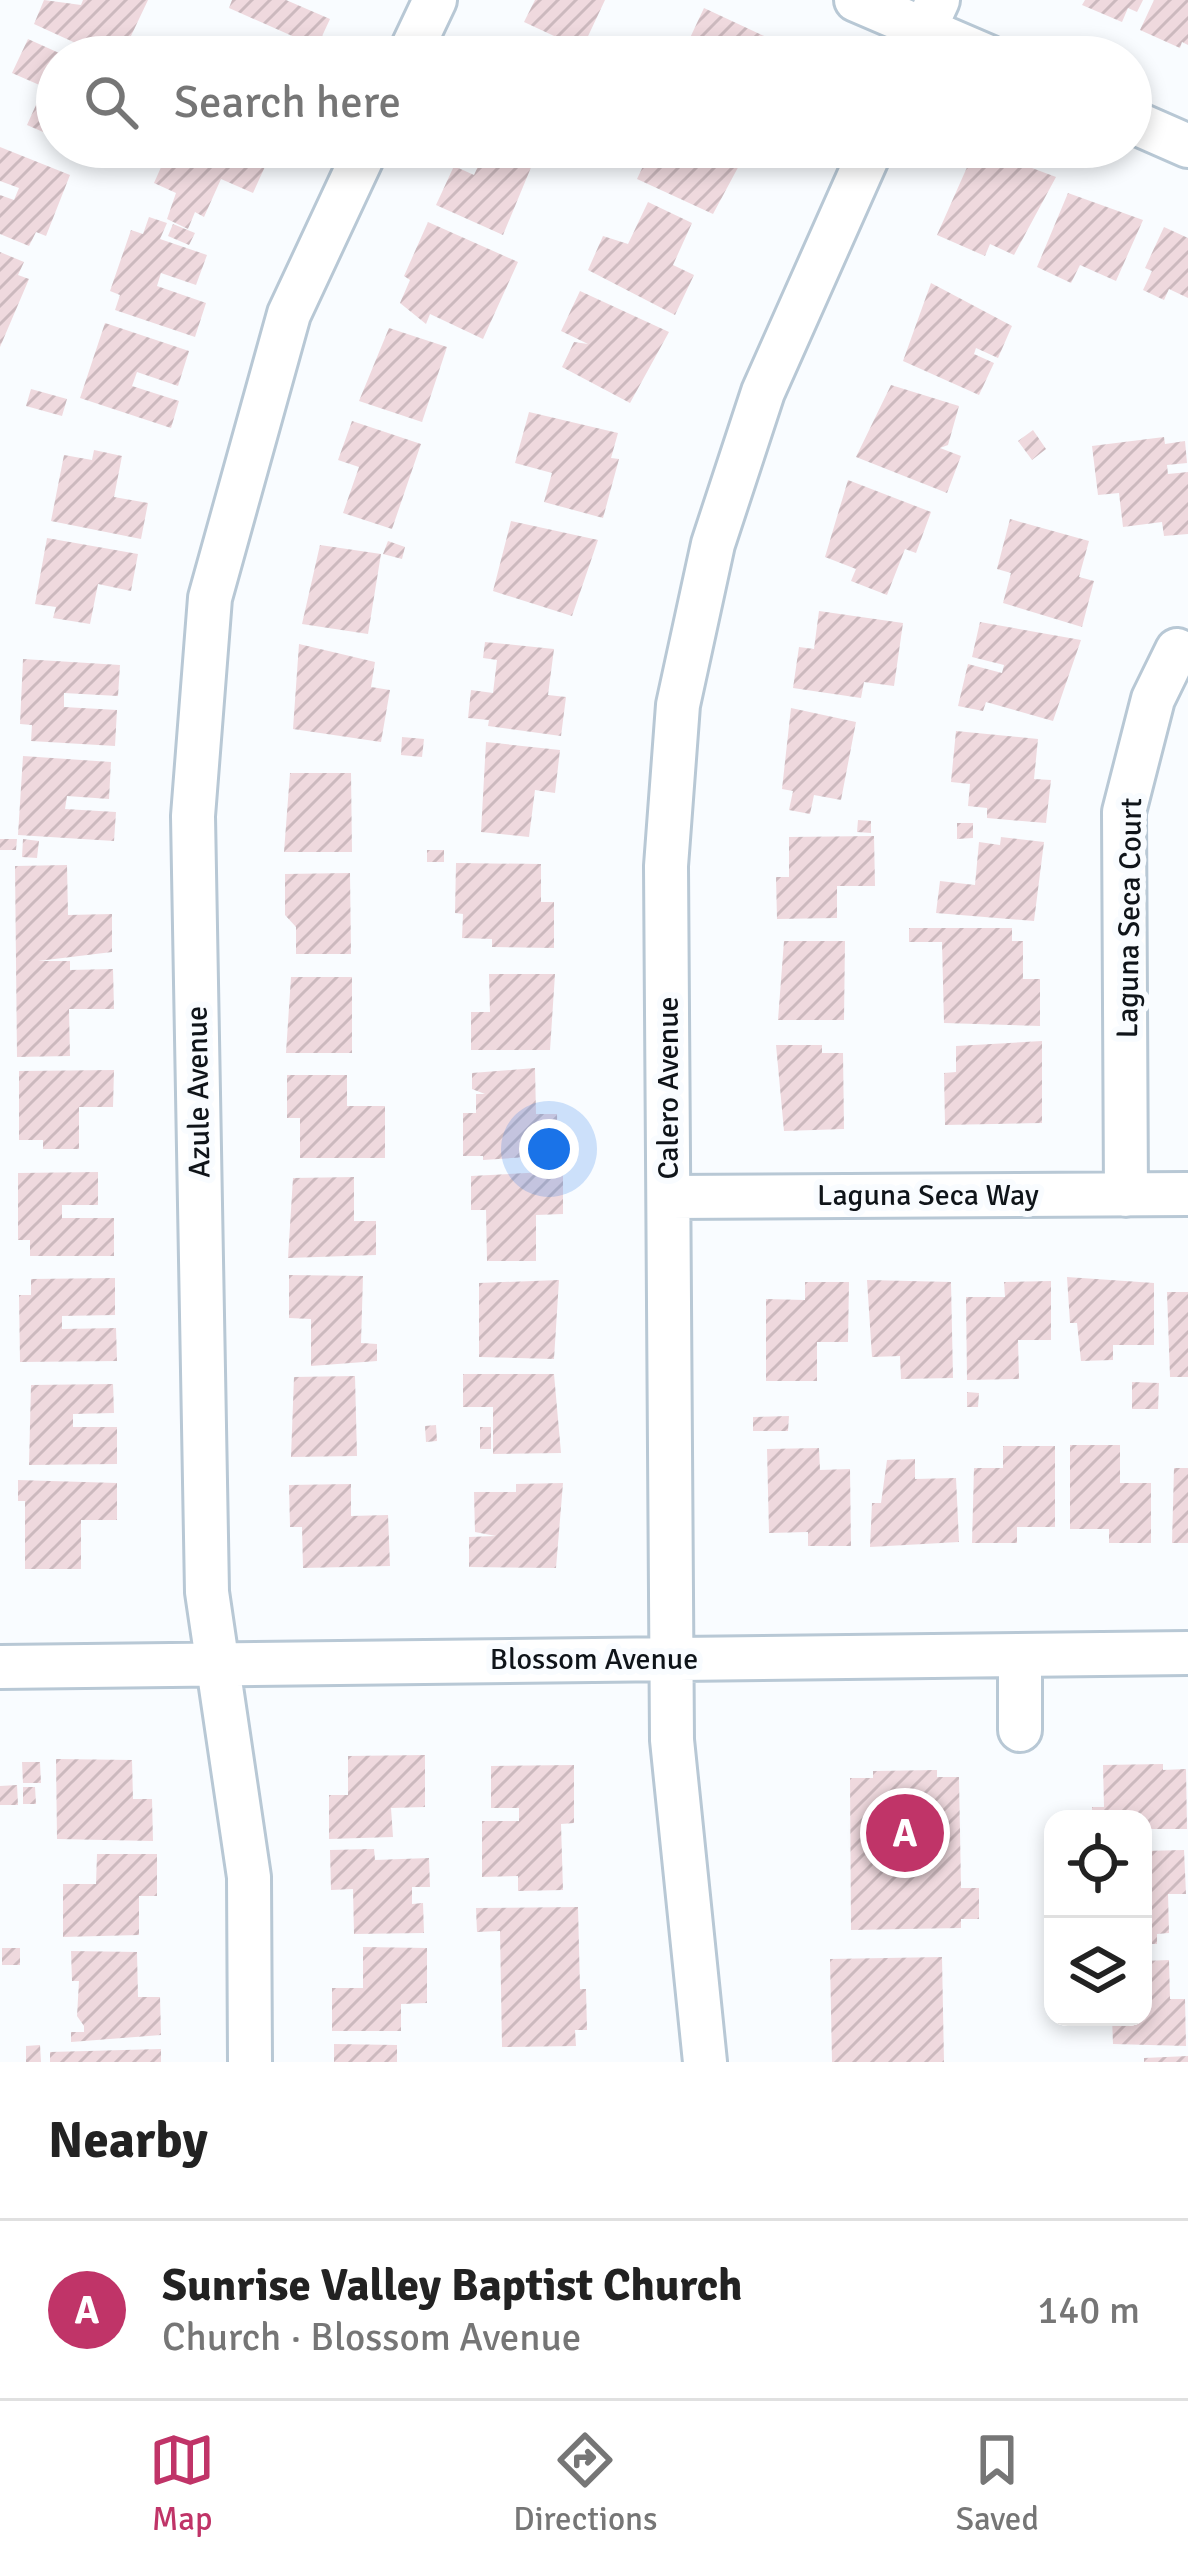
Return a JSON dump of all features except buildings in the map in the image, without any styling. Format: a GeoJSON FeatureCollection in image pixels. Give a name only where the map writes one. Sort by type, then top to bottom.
{"type":"FeatureCollection","features":[{"type":"Feature","properties":{"kind":"street"},"geometry":{"type":"LineString","coordinates":[[418,36],[435,0]]}},
{"type":"Feature","properties":{"kind":"street"},"geometry":{"type":"LineString","coordinates":[[856,0],[925,29]]}},
{"type":"Feature","properties":{"kind":"street"},"geometry":{"type":"LineString","coordinates":[[1152,130],[1188,146]]}},
{"type":"Feature","properties":{"kind":"street","name":"Azule Avenue"},"geometry":{"type":"LineString","coordinates":[[250,2062],[249,1877],[207,1592],[194,816],[210,598],[289,314],[357,168]]}},
{"type":"Feature","properties":{"kind":"street","name":"Calero Avenue"},"geometry":{"type":"LineString","coordinates":[[705,2062],[678,1821],[672,1659],[666,866],[678,705],[712,544],[763,392],[863,168]]}},
{"type":"Feature","properties":{"kind":"street","name":"Laguna Seca Court"},"geometry":{"type":"LineString","coordinates":[[1126,1195],[1124,812],[1153,699],[1178,650]]}},
{"type":"Feature","properties":{"kind":"street","name":"Laguna Seca Way"},"geometry":{"type":"LineString","coordinates":[[669,1197],[1188,1194]]}},
{"type":"Feature","properties":{"kind":"street","name":"Blossom Avenue"},"geometry":{"type":"LineString","coordinates":[[0,1667],[1188,1653]]}},
{"type":"Feature","properties":{"kind":"street"},"geometry":{"type":"LineString","coordinates":[[1020,1655],[1020,1730]]}},
{"type":"Feature","properties":{"kind":"place","name":"Sunrise Valley Baptist Church"},"geometry":{"type":"Point","coordinates":[905,1833]}}]}
